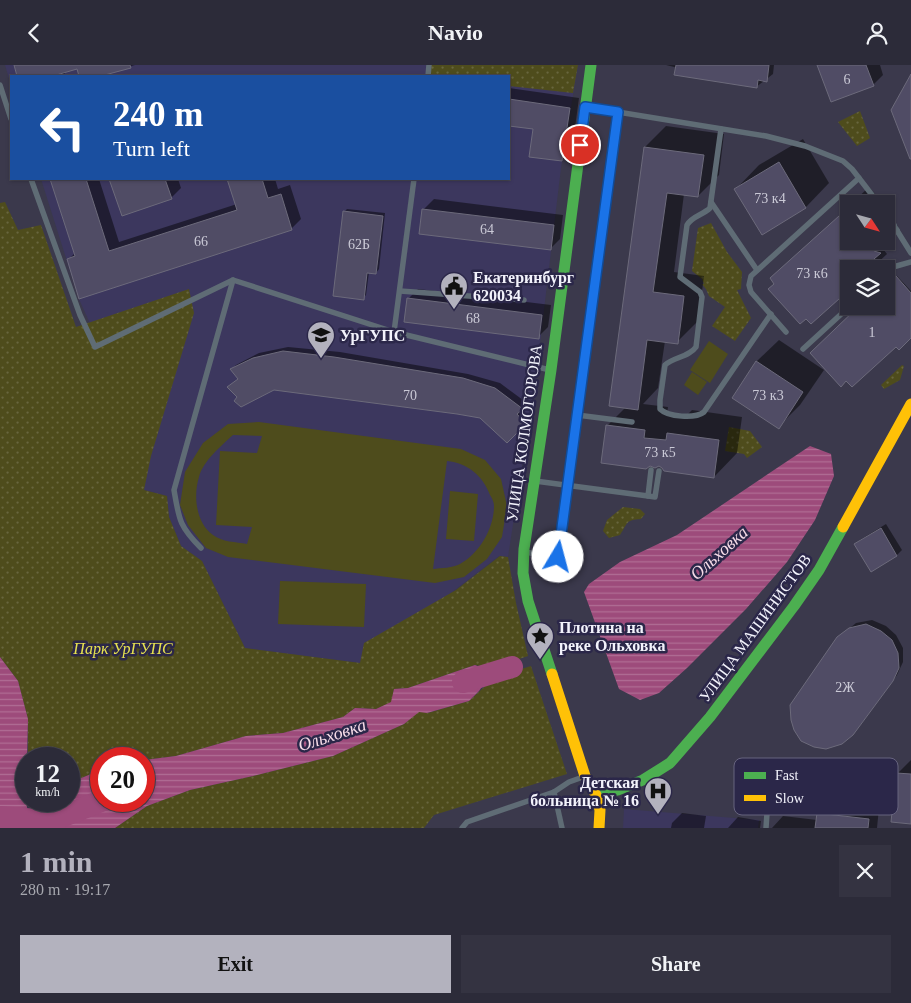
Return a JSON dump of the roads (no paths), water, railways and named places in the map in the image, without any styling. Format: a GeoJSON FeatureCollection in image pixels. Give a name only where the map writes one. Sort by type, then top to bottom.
{"type":"FeatureCollection","features":[{"type":"Feature","properties":{"kind":"street","name":"УЛИЦА КОЛМОГОРОВА"},"geometry":{"type":"LineString","coordinates":[[591,65],[550,370],[533,481],[523,573],[528,601],[586,776],[596,795]]}},
{"type":"Feature","properties":{"kind":"street","name":"УЛИЦА МАШИНИСТОВ"},"geometry":{"type":"LineString","coordinates":[[596,795],[618,790],[643,780],[670,763],[710,717],[819,570],[911,404]]}},
{"type":"Feature","properties":{"kind":"street"},"geometry":{"type":"LineString","coordinates":[[596,795],[600,810],[598,828]]}},
{"type":"Feature","properties":{"kind":"lane"},"geometry":{"type":"LineString","coordinates":[[0,85],[10,116]]}},
{"type":"Feature","properties":{"kind":"lane"},"geometry":{"type":"LineString","coordinates":[[585,107],[766,136],[805,146],[830,154],[843,161],[872,195]]}},
{"type":"Feature","properties":{"kind":"lane"},"geometry":{"type":"LineString","coordinates":[[524,552],[558,557],[618,112]]}},
{"type":"Feature","properties":{"kind":"lane"},"geometry":{"type":"LineString","coordinates":[[722,129],[710,208],[690,220],[687,225],[680,277],[700,292],[702,297],[696,347],[665,365],[660,409],[664,413],[694,417],[704,412],[771,314]]}},
{"type":"Feature","properties":{"kind":"lane"},"geometry":{"type":"LineString","coordinates":[[786,332],[751,292],[749,285],[751,276],[859,178]]}},
{"type":"Feature","properties":{"kind":"lane"},"geometry":{"type":"LineString","coordinates":[[31,180],[80,315],[95,347],[233,280],[394,332],[550,370]]}},
{"type":"Feature","properties":{"kind":"lane"},"geometry":{"type":"LineString","coordinates":[[394,332],[414,180]]}},
{"type":"Feature","properties":{"kind":"lane"},"geometry":{"type":"LineString","coordinates":[[711,202],[757,270]]}},
{"type":"Feature","properties":{"kind":"lane"},"geometry":{"type":"LineString","coordinates":[[895,227],[911,253]]}},
{"type":"Feature","properties":{"kind":"lane"},"geometry":{"type":"LineString","coordinates":[[895,266],[911,262]]}},
{"type":"Feature","properties":{"kind":"lane"},"geometry":{"type":"LineString","coordinates":[[202,548],[189,537],[180,521],[174,490],[233,280]]}},
{"type":"Feature","properties":{"kind":"lane"},"geometry":{"type":"LineString","coordinates":[[400,291],[524,300]]}},
{"type":"Feature","properties":{"kind":"lane"},"geometry":{"type":"LineString","coordinates":[[803,349],[840,315]]}},
{"type":"Feature","properties":{"kind":"lane"},"geometry":{"type":"LineString","coordinates":[[577,415],[632,422]]}},
{"type":"Feature","properties":{"kind":"lane"},"geometry":{"type":"LineString","coordinates":[[648,496],[651,470]]}},
{"type":"Feature","properties":{"kind":"lane"},"geometry":{"type":"LineString","coordinates":[[533,481],[656,497],[659,471]]}},
{"type":"Feature","properties":{"kind":"lane"},"geometry":{"type":"LineString","coordinates":[[462,828],[467,822],[554,792],[569,782],[586,776]]}},
{"type":"Feature","properties":{"kind":"lane"},"geometry":{"type":"LineString","coordinates":[[554,792],[562,828]]}},
{"type":"Feature","properties":{"kind":"lane"},"geometry":{"type":"LineString","coordinates":[[766,828],[767,815]]}},
{"type":"Feature","properties":{"kind":"water"},"geometry":{"type":"Polygon","coordinates":[[[810,446],[831,454],[834,476],[815,520],[787,562],[746,609],[659,693],[640,700],[619,689],[584,592],[589,584],[620,562],[677,535],[810,446]]]}},
{"type":"Feature","properties":{"kind":"water"},"geometry":{"type":"Polygon","coordinates":[[[0,657],[18,681],[28,719],[27,747],[15,747],[15,812],[28,812],[29,819],[26,828],[0,828],[0,657]]]}},
{"type":"Feature","properties":{"kind":"water"},"geometry":{"type":"Polygon","coordinates":[[[475,665],[492,672],[479,691],[469,701],[427,713],[419,712],[404,724],[333,756],[190,790],[155,803],[155,759],[176,756],[246,736],[283,733],[343,717],[355,708],[376,709],[391,702],[394,689],[408,688],[475,665]]]}},
{"type":"Feature","properties":{"kind":"water"},"geometry":{"type":"Polygon","coordinates":[[[90,774],[90,812],[138,812],[115,828],[40,828],[40,812],[80,812],[80,779],[90,774]]]}},
{"type":"Feature","properties":{"kind":"waterway","name":"Ольховка"},"geometry":{"type":"LineString","coordinates":[[463,682],[512,667]]}},
{"type":"Feature","properties":{"kind":"waterway","name":"Ольховка"},"geometry":{"type":"LineString","coordinates":[[0,817],[51,821],[90,805]]}},
{"type":"Feature","properties":{"kind":"place","name":"Екатеринбург 620034"},"geometry":{"type":"Point","coordinates":[454,310]}},
{"type":"Feature","properties":{"kind":"place","name":"УрГУПС"},"geometry":{"type":"Point","coordinates":[321,359]}},
{"type":"Feature","properties":{"kind":"place","name":"Плотина на реке Ольховка"},"geometry":{"type":"Point","coordinates":[540,660]}},
{"type":"Feature","properties":{"kind":"place","name":"Детская больница № 16"},"geometry":{"type":"Point","coordinates":[658,815]}},
{"type":"Feature","properties":{"kind":"park label","name":"Парк УрГУПС"},"geometry":{"type":"Point","coordinates":[123,648]}}]}
